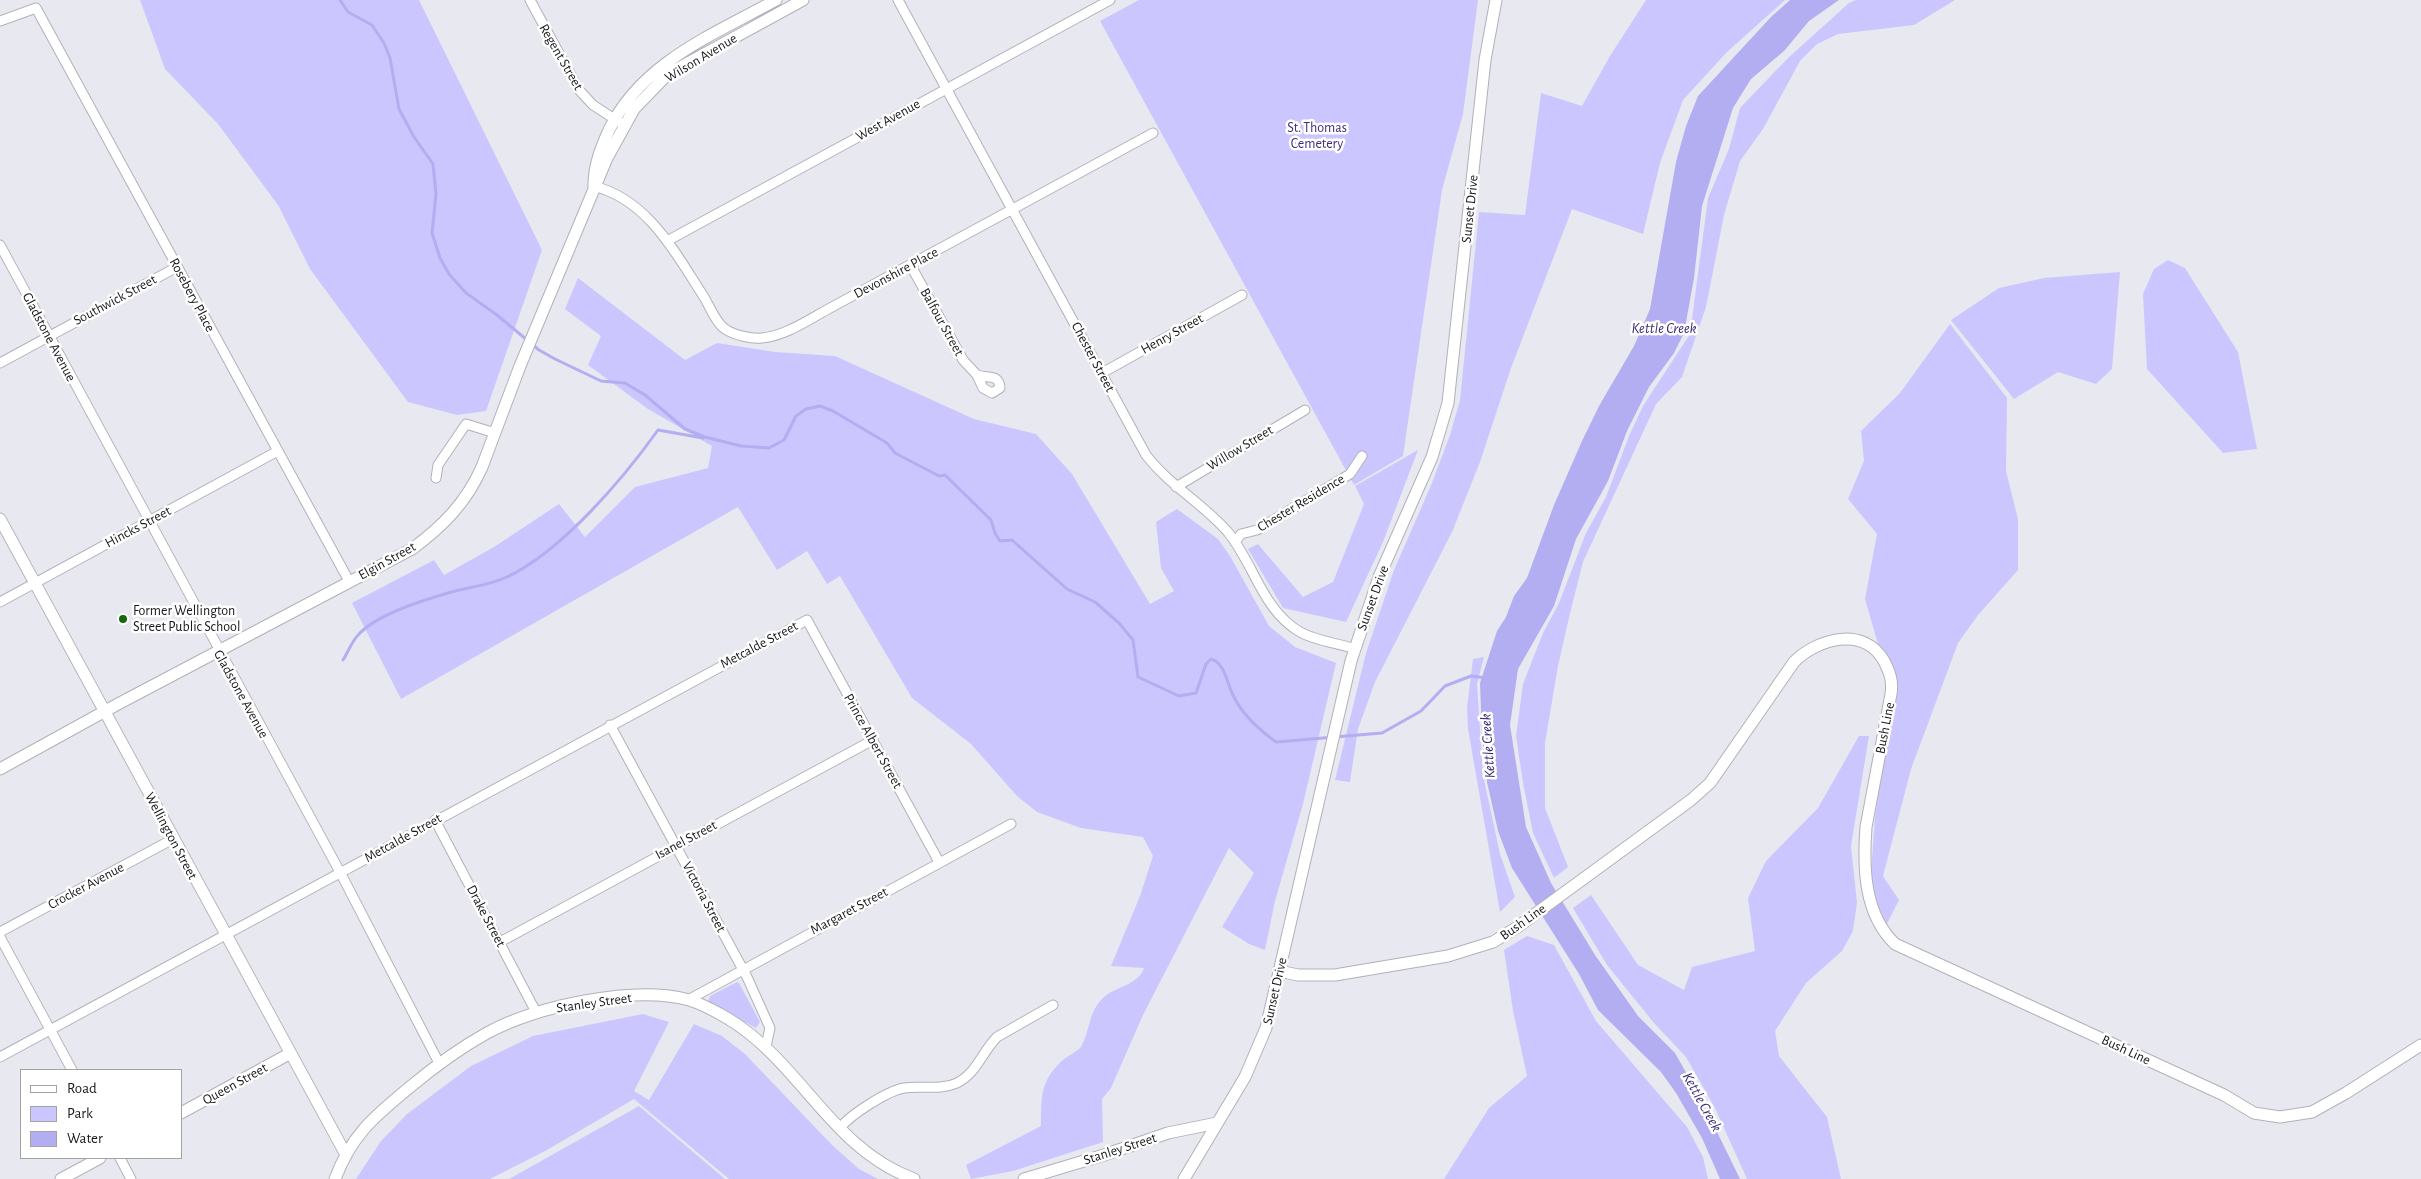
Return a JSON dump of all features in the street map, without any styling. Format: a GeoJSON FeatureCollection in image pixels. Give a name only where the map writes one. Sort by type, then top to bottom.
{"type":"FeatureCollection","features":[{"type":"Feature","properties":{"kind":"street","name":"Regent Street"},"geometry":{"type":"LineString","coordinates":[[530,0],[579,90],[593,105],[619,122]]}},
{"type":"Feature","properties":{"kind":"street","name":"Wilson Avenue"},"geometry":{"type":"LineString","coordinates":[[594,186],[626,101],[642,83],[669,60],[776,0]]}},
{"type":"Feature","properties":{"kind":"street","name":"Wilson Avenue"},"geometry":{"type":"LineString","coordinates":[[619,122],[675,70],[803,0]]}},
{"type":"Feature","properties":{"kind":"street","name":"Chester Street"},"geometry":{"type":"LineString","coordinates":[[898,0],[1146,456],[1160,474],[1216,519],[1243,552],[1269,602],[1286,623],[1301,633],[1355,648]]}},
{"type":"Feature","properties":{"kind":"street","name":"West Avenue"},"geometry":{"type":"LineString","coordinates":[[667,241],[1110,0]]}},
{"type":"Feature","properties":{"kind":"street","name":"Sunset Drive"},"geometry":{"type":"LineString","coordinates":[[1184,1179],[1245,1077],[1261,1043],[1276,993],[1279,972],[1355,648],[1379,577],[1432,457],[1448,403],[1485,60],[1496,0]]}},
{"type":"Feature","properties":{"kind":"street","name":"Rosebery Place"},"geometry":{"type":"LineString","coordinates":[[0,21],[36,8],[276,452],[349,582]]}},
{"type":"Feature","properties":{"kind":"street","name":"Devonshire Place"},"geometry":{"type":"LineString","coordinates":[[667,241],[724,328],[750,337],[772,336],[910,266],[1153,133]]}},
{"type":"Feature","properties":{"kind":"street"},"geometry":{"type":"LineString","coordinates":[[594,186],[629,202],[667,241]]}},
{"type":"Feature","properties":{"kind":"street","name":"Elgin Street"},"geometry":{"type":"LineString","coordinates":[[0,769],[104,711],[412,549],[446,522],[470,491],[594,186]]}},
{"type":"Feature","properties":{"kind":"street","name":"Gladstone Avenue"},"geometry":{"type":"LineString","coordinates":[[0,245],[218,651],[340,872],[439,1063]]}},
{"type":"Feature","properties":{"kind":"street","name":"Balfour Street"},"geometry":{"type":"LineString","coordinates":[[910,266],[963,360],[977,375]]}},
{"type":"Feature","properties":{"kind":"street","name":"Southwick Street"},"geometry":{"type":"LineString","coordinates":[[0,363],[177,267]]}},
{"type":"Feature","properties":{"kind":"street","name":"Henry Street"},"geometry":{"type":"LineString","coordinates":[[1102,373],[1242,295]]}},
{"type":"Feature","properties":{"kind":"street","name":"Willow Street"},"geometry":{"type":"LineString","coordinates":[[1176,487],[1304,410]]}},
{"type":"Feature","properties":{"kind":"street"},"geometry":{"type":"LineString","coordinates":[[436,478],[438,465],[466,424],[495,433]]}},
{"type":"Feature","properties":{"kind":"street","name":"Hincks Street"},"geometry":{"type":"LineString","coordinates":[[0,602],[276,452]]}},
{"type":"Feature","properties":{"kind":"street","name":"Chester Residence"},"geometry":{"type":"LineString","coordinates":[[1235,542],[1241,534],[1257,530],[1350,474],[1362,456]]}},
{"type":"Feature","properties":{"kind":"street","name":"Wellington Street"},"geometry":{"type":"LineString","coordinates":[[0,519],[289,1054],[345,1153]]}},
{"type":"Feature","properties":{"kind":"street","name":"Metcalde Street"},"geometry":{"type":"LineString","coordinates":[[0,1057],[807,620]]}},
{"type":"Feature","properties":{"kind":"street","name":"Prince Albert Street"},"geometry":{"type":"LineString","coordinates":[[807,620],[939,862]]}},
{"type":"Feature","properties":{"kind":"street","name":"Bush Line"},"geometry":{"type":"LineString","coordinates":[[1279,972],[1298,975],[1336,975],[1448,956],[1493,942],[1516,928],[1691,800],[1710,783],[1801,655],[1812,646],[1826,641],[1854,640],[1876,649],[1892,677],[1891,694],[1866,827],[1865,845],[1873,913],[1878,925],[1895,944],[2224,1095],[2254,1112],[2280,1117],[2312,1112],[2346,1094],[2421,1045]]}},
{"type":"Feature","properties":{"kind":"street","name":"Victoria Street"},"geometry":{"type":"LineString","coordinates":[[610,725],[742,969],[770,1028],[766,1046]]}},
{"type":"Feature","properties":{"kind":"street","name":"Isanel Street"},"geometry":{"type":"LineString","coordinates":[[500,942],[873,740]]}},
{"type":"Feature","properties":{"kind":"street","name":"Drake Street"},"geometry":{"type":"LineString","coordinates":[[435,820],[536,1012]]}},
{"type":"Feature","properties":{"kind":"street","name":"Margaret Street"},"geometry":{"type":"LineString","coordinates":[[688,1000],[1011,824]]}},
{"type":"Feature","properties":{"kind":"street","name":"Crocker Avenue"},"geometry":{"type":"LineString","coordinates":[[0,932],[173,839]]}},
{"type":"Feature","properties":{"kind":"street"},"geometry":{"type":"LineString","coordinates":[[0,937],[71,1069]]}},
{"type":"Feature","properties":{"kind":"street","name":"Stanley Street"},"geometry":{"type":"LineString","coordinates":[[335,1179],[345,1153],[374,1118],[439,1063],[488,1033],[536,1012],[614,998],[639,996],[688,1000],[728,1019],[766,1046],[859,1149],[882,1165],[914,1179]]}},
{"type":"Feature","properties":{"kind":"street"},"geometry":{"type":"LineString","coordinates":[[840,1128],[847,1119],[895,1091],[910,1088],[937,1088],[957,1083],[971,1072],[997,1038],[1053,1005]]}},
{"type":"Feature","properties":{"kind":"street","name":"Queen Street"},"geometry":{"type":"LineString","coordinates":[[182,1112],[289,1054]]}},
{"type":"Feature","properties":{"kind":"street","name":"Stanley Street"},"geometry":{"type":"LineString","coordinates":[[1024,1179],[1104,1156],[1168,1133],[1217,1123]]}},
{"type":"Feature","properties":{"kind":"street"},"geometry":{"type":"LineString","coordinates":[[60,1179],[98,1159]]}},
{"type":"Feature","properties":{"kind":"street"},"geometry":{"type":"LineString","coordinates":[[121,1159],[131,1179]]}},
{"type":"Feature","properties":{"kind":"green space"},"geometry":{"type":"Polygon","coordinates":[[[140,0],[419,0],[542,250],[486,411],[457,415],[408,402],[310,269],[278,205],[218,124],[165,69],[140,0]]]}},
{"type":"Feature","properties":{"kind":"green space","name":"St. Thomas Cemetery"},"geometry":{"type":"Polygon","coordinates":[[[1139,0],[1478,0],[1463,114],[1442,190],[1403,456],[1354,485],[1100,21],[1139,0]]]}},
{"type":"Feature","properties":{"kind":"green space"},"geometry":{"type":"Polygon","coordinates":[[[1646,0],[1785,0],[1727,52],[1683,100],[1660,163],[1643,234],[1572,209],[1511,368],[1480,462],[1452,532],[1375,682],[1358,729],[1350,782],[1335,780],[1366,653],[1394,570],[1432,483],[1450,435],[1460,400],[1479,212],[1525,215],[1541,93],[1582,106],[1610,56],[1646,0]]]}},
{"type":"Feature","properties":{"kind":"green space"},"geometry":{"type":"Polygon","coordinates":[[[1856,0],[1955,0],[1914,25],[1838,34],[1817,44],[1800,61],[1763,129],[1740,161],[1724,215],[1706,307],[1682,377],[1656,404],[1583,562],[1558,666],[1545,743],[1545,808],[1568,867],[1554,878],[1533,833],[1523,783],[1516,736],[1523,684],[1543,633],[1559,603],[1586,533],[1606,497],[1629,436],[1643,406],[1690,334],[1708,198],[1729,149],[1740,108],[1788,58],[1849,3],[1856,0]]]}},
{"type":"Feature","properties":{"kind":"green space"},"geometry":{"type":"Polygon","coordinates":[[[2168,260],[2185,268],[2238,352],[2257,449],[2223,453],[2147,369],[2143,294],[2154,269],[2168,260]]]}},
{"type":"Feature","properties":{"kind":"green space"},"geometry":{"type":"Polygon","coordinates":[[[2120,272],[2112,369],[2096,384],[2058,372],[2014,399],[1951,320],[1999,288],[2044,278],[2120,272]]]}},
{"type":"Feature","properties":{"kind":"green space"},"geometry":{"type":"Polygon","coordinates":[[[578,278],[685,360],[717,343],[775,352],[835,356],[974,419],[1036,434],[1072,474],[1150,604],[1174,591],[1161,568],[1156,522],[1177,509],[1218,539],[1230,556],[1269,626],[1295,647],[1336,663],[1303,804],[1275,901],[1265,950],[1249,944],[1222,927],[1254,873],[1229,848],[1143,1015],[1111,1088],[1102,1099],[1103,1142],[1013,1171],[971,1179],[966,1165],[1041,1126],[1042,1098],[1050,1074],[1064,1059],[1081,1047],[1092,1015],[1102,999],[1137,979],[1141,974],[1144,968],[1111,966],[1140,896],[1153,856],[1143,837],[1081,828],[1037,812],[1017,796],[971,744],[912,698],[840,576],[827,584],[807,551],[777,570],[738,507],[401,699],[352,603],[434,560],[444,575],[494,547],[559,504],[585,537],[635,487],[708,468],[712,446],[648,409],[588,365],[601,336],[565,309],[578,278]]]}},
{"type":"Feature","properties":{"kind":"green space"},"geometry":{"type":"Polygon","coordinates":[[[1950,324],[2007,398],[2006,471],[2018,519],[2018,570],[1978,615],[1958,643],[1911,769],[1883,876],[1899,900],[1886,926],[1878,910],[1871,873],[1875,817],[1895,679],[1880,651],[1865,599],[1877,534],[1848,499],[1864,461],[1861,431],[1900,393],[1950,324]]]}},
{"type":"Feature","properties":{"kind":"green space"},"geometry":{"type":"Polygon","coordinates":[[[1418,450],[1383,542],[1346,622],[1283,608],[1248,549],[1258,544],[1303,597],[1333,582],[1364,504],[1355,486],[1418,450]]]}},
{"type":"Feature","properties":{"kind":"green space"},"geometry":{"type":"Polygon","coordinates":[[[1484,657],[1477,684],[1483,775],[1500,854],[1515,897],[1500,912],[1468,729],[1467,708],[1473,659],[1484,657]]]}},
{"type":"Feature","properties":{"kind":"green space"},"geometry":{"type":"Polygon","coordinates":[[[1859,736],[1869,736],[1851,846],[1857,903],[1853,931],[1842,951],[1806,983],[1775,1031],[1779,1056],[1827,1117],[1841,1179],[1747,1179],[1715,1108],[1686,1057],[1654,1023],[1607,965],[1573,908],[1591,895],[1638,965],[1684,990],[1692,967],[1755,951],[1748,898],[1766,861],[1818,808],[1859,736]]]}},
{"type":"Feature","properties":{"kind":"green space"},"geometry":{"type":"Polygon","coordinates":[[[1527,936],[1554,945],[1596,1021],[1687,1127],[1703,1157],[1708,1179],[1444,1179],[1489,1108],[1527,1076],[1513,1011],[1504,950],[1527,936]]]}},
{"type":"Feature","properties":{"kind":"green space"},"geometry":{"type":"Polygon","coordinates":[[[737,982],[760,1022],[756,1028],[708,1002],[710,996],[737,982]]]}},
{"type":"Feature","properties":{"kind":"green space"},"geometry":{"type":"Polygon","coordinates":[[[643,1014],[669,1022],[634,1091],[649,1100],[694,1024],[722,1036],[745,1054],[832,1145],[859,1169],[878,1179],[729,1179],[634,1099],[547,1150],[490,1179],[356,1179],[381,1141],[407,1114],[471,1066],[533,1036],[643,1014]]]}},
{"type":"Feature","properties":{"kind":"green space"},"geometry":{"type":"Polygon","coordinates":[[[639,1106],[725,1179],[509,1179],[639,1106]]]}},
{"type":"Feature","properties":{"kind":"water","name":"Kettle Creek"},"geometry":{"type":"Polygon","coordinates":[[[1790,0],[1839,0],[1809,21],[1784,51],[1751,79],[1733,108],[1702,206],[1694,278],[1684,333],[1674,353],[1649,387],[1627,431],[1608,481],[1576,539],[1554,606],[1518,669],[1510,725],[1526,827],[1551,883],[1595,955],[1638,1016],[1675,1053],[1700,1097],[1740,1179],[1720,1179],[1702,1138],[1676,1093],[1661,1072],[1598,1010],[1579,974],[1512,868],[1498,831],[1487,782],[1482,736],[1480,683],[1497,631],[1506,617],[1514,596],[1527,578],[1554,505],[1582,441],[1599,406],[1634,346],[1650,309],[1676,162],[1686,126],[1698,96],[1771,17],[1790,0]]]}},
{"type":"Feature","properties":{"kind":"waterway"},"geometry":{"type":"LineString","coordinates":[[340,0],[348,12],[372,25],[384,43],[390,58],[399,109],[414,137],[433,164],[436,194],[432,233],[440,258],[449,274],[466,293],[497,315],[539,350],[601,381],[625,383],[645,395],[685,429],[705,437],[741,446],[769,448],[784,440],[796,416],[806,409],[820,406],[833,411],[887,443],[895,453],[939,476],[945,475],[991,520],[1000,541],[1012,540],[1067,589],[1095,602],[1119,623],[1133,640],[1138,677],[1179,696],[1196,693],[1206,664],[1211,659],[1216,661],[1223,669],[1237,703],[1242,710],[1276,742],[1382,733],[1421,711],[1445,686],[1471,676],[1486,678]]}},
{"type":"Feature","properties":{"kind":"waterway"},"geometry":{"type":"LineString","coordinates":[[343,660],[357,637],[367,627],[388,614],[425,600],[500,580],[528,565],[549,550],[590,512],[627,470],[658,430],[703,438]]}},
{"type":"Feature","properties":{"kind":"place","name":"Former Wellington Street Public School"},"geometry":{"type":"Point","coordinates":[123,619]}}]}
